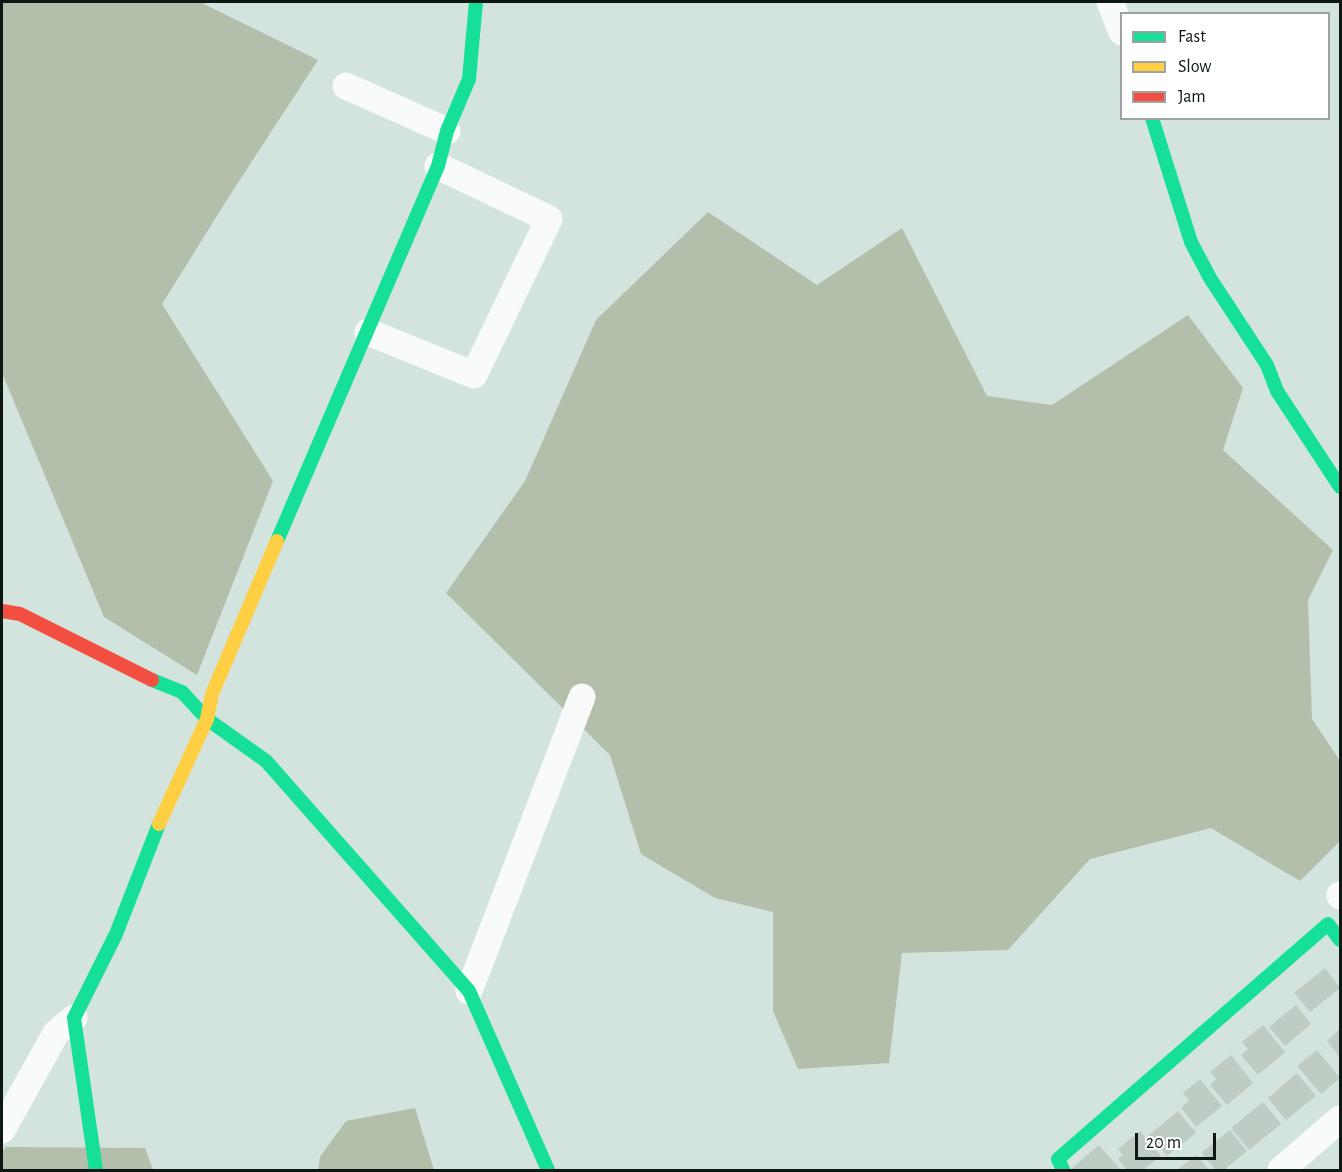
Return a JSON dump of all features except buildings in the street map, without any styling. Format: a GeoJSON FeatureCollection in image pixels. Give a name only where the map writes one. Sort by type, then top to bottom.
{"type":"FeatureCollection","features":[{"type":"Feature","properties":{"kind":"street"},"geometry":{"type":"LineString","coordinates":[[2,1130],[56,1033],[74,1018],[116,934],[158,827],[207,719],[212,694],[438,166],[447,130],[469,79],[476,2]]}},
{"type":"Feature","properties":{"kind":"street"},"geometry":{"type":"LineString","coordinates":[[1110,2],[1120,27]]}},
{"type":"Feature","properties":{"kind":"street"},"geometry":{"type":"LineString","coordinates":[[345,86],[447,130]]}},
{"type":"Feature","properties":{"kind":"street"},"geometry":{"type":"LineString","coordinates":[[1153,120],[1191,242],[1210,278],[1267,365],[1277,391],[1341,487]]}},
{"type":"Feature","properties":{"kind":"street"},"geometry":{"type":"LineString","coordinates":[[368,332],[474,375],[549,219],[438,166]]}},
{"type":"Feature","properties":{"kind":"street"},"geometry":{"type":"LineString","coordinates":[[2,611],[20,614],[158,683],[182,692],[207,719],[266,761],[469,991],[548,1170]]}},
{"type":"Feature","properties":{"kind":"street"},"geometry":{"type":"LineString","coordinates":[[469,991],[582,697]]}},
{"type":"Feature","properties":{"kind":"street"},"geometry":{"type":"LineString","coordinates":[[1063,1170],[1058,1159],[1328,924],[1341,940]]}},
{"type":"Feature","properties":{"kind":"street"},"geometry":{"type":"LineString","coordinates":[[74,1018],[96,1170]]}},
{"type":"Feature","properties":{"kind":"street"},"geometry":{"type":"LineString","coordinates":[[1281,1170],[1341,1119]]}},
{"type":"Feature","properties":{"kind":"green space"},"geometry":{"type":"Polygon","coordinates":[[[2,2],[204,2],[318,60],[162,304],[273,481],[197,675],[104,617],[2,373],[2,2]]]}},
{"type":"Feature","properties":{"kind":"green space"},"geometry":{"type":"Polygon","coordinates":[[[708,212],[817,285],[902,228],[987,396],[1052,405],[1188,315],[1243,388],[1223,450],[1333,550],[1308,600],[1312,719],[1340,761],[1340,841],[1300,881],[1211,828],[1090,859],[1008,950],[902,953],[889,1063],[798,1069],[773,1011],[773,912],[715,898],[641,854],[610,755],[446,593],[525,481],[596,320],[708,212]]]}},
{"type":"Feature","properties":{"kind":"green space"},"geometry":{"type":"Polygon","coordinates":[[[415,1108],[434,1170],[318,1170],[320,1157],[346,1121],[415,1108]]]}},
{"type":"Feature","properties":{"kind":"green space"},"geometry":{"type":"Polygon","coordinates":[[[6,1147],[145,1148],[153,1170],[2,1170],[2,1152],[6,1147]]]}},
{"type":"Feature","properties":{"kind":"traffic: fast"},"geometry":{"type":"LineString","coordinates":[[277,541],[438,166],[447,131],[469,79],[476,2]]}},
{"type":"Feature","properties":{"kind":"traffic: fast"},"geometry":{"type":"LineString","coordinates":[[1153,120],[1191,242],[1210,278],[1267,365],[1277,391],[1340,487]]}},
{"type":"Feature","properties":{"kind":"traffic: fast"},"geometry":{"type":"LineString","coordinates":[[152,680],[182,692],[207,719],[266,761],[469,991],[548,1170]]}},
{"type":"Feature","properties":{"kind":"traffic: fast"},"geometry":{"type":"LineString","coordinates":[[96,1170],[74,1018],[116,934],[159,824]]}},
{"type":"Feature","properties":{"kind":"traffic: fast"},"geometry":{"type":"LineString","coordinates":[[1063,1170],[1058,1159],[1328,924],[1340,940]]}},
{"type":"Feature","properties":{"kind":"traffic: slow"},"geometry":{"type":"LineString","coordinates":[[159,824],[207,719],[212,694],[277,541]]}},
{"type":"Feature","properties":{"kind":"traffic: jam"},"geometry":{"type":"LineString","coordinates":[[2,611],[20,614],[152,680]]}}]}
